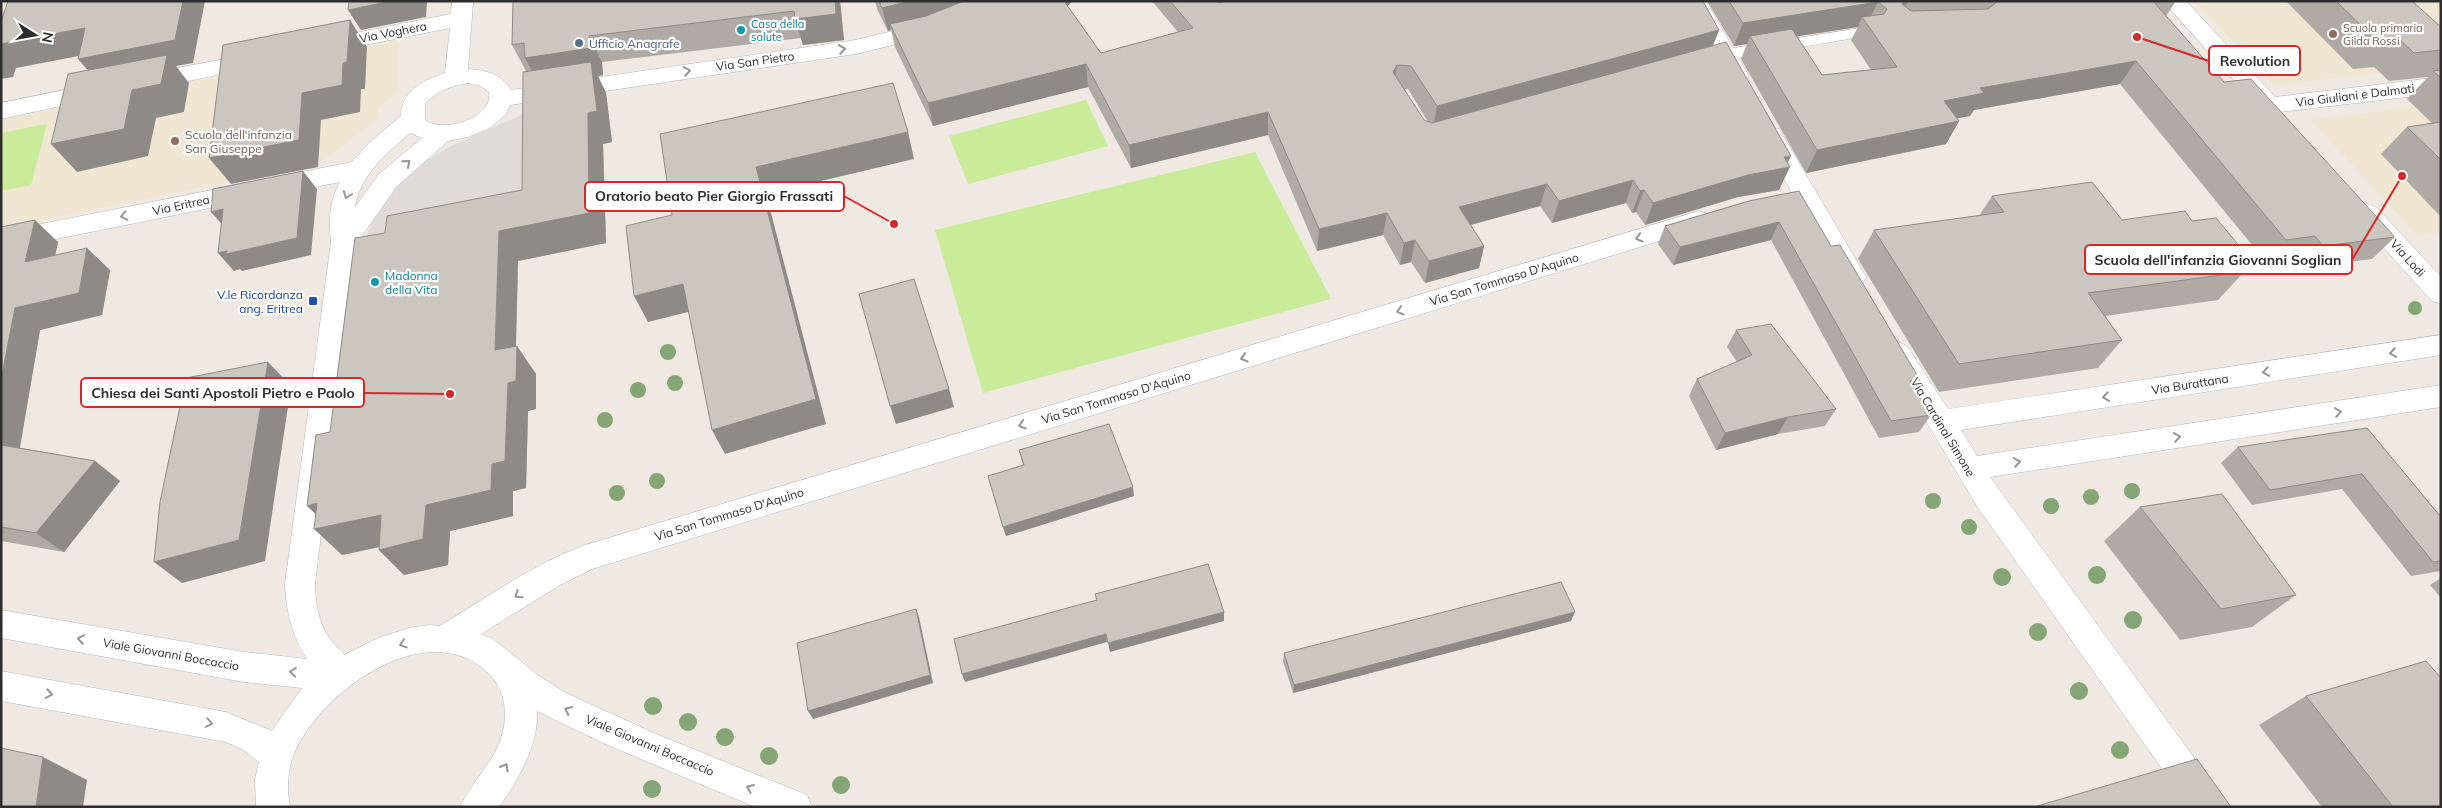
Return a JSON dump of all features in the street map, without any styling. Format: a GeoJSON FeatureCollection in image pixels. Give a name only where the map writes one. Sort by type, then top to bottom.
{"type":"FeatureCollection","features":[{"type":"Feature","properties":{"kind":"street"},"geometry":{"type":"LineString","coordinates":[[1695,1],[1746,91]]}},
{"type":"Feature","properties":{"kind":"street"},"geometry":{"type":"LineString","coordinates":[[2174,1],[2287,125]]}},
{"type":"Feature","properties":{"kind":"street"},"geometry":{"type":"LineString","coordinates":[[455,78],[460,58],[461,10]]}},
{"type":"Feature","properties":{"kind":"street","name":"Via Voghera"},"geometry":{"type":"LineString","coordinates":[[304,50],[461,10]]}},
{"type":"Feature","properties":{"kind":"street","name":"Via San Pietro"},"geometry":{"type":"LineString","coordinates":[[501,99],[856,47],[922,32],[951,22]]}},
{"type":"Feature","properties":{"kind":"street"},"geometry":{"type":"LineString","coordinates":[[1,111],[275,56]]}},
{"type":"Feature","properties":{"kind":"street"},"geometry":{"type":"LineString","coordinates":[[468,76],[490,79],[501,91],[501,99],[496,109],[487,119],[473,127],[442,134],[428,132],[418,127],[412,119],[412,110],[417,100],[440,82],[455,78],[468,76]]}},
{"type":"Feature","properties":{"kind":"street","name":"Via Giuliani e Dalmati"},"geometry":{"type":"LineString","coordinates":[[2269,105],[2441,85]]}},
{"type":"Feature","properties":{"kind":"street"},"geometry":{"type":"LineString","coordinates":[[1761,117],[1792,198],[1865,296]]}},
{"type":"Feature","properties":{"kind":"street"},"geometry":{"type":"LineString","coordinates":[[342,673],[322,655],[312,638],[304,618],[300,584],[344,242],[343,204],[353,180],[361,169],[382,146],[412,119]]}},
{"type":"Feature","properties":{"kind":"street"},"geometry":{"type":"LineString","coordinates":[[344,242],[388,180],[442,134]]}},
{"type":"Feature","properties":{"kind":"street","name":"Via Eritrea"},"geometry":{"type":"LineString","coordinates":[[1,241],[361,169]]}},
{"type":"Feature","properties":{"kind":"street","name":"Via Lodi"},"geometry":{"type":"LineString","coordinates":[[2354,199],[2441,294]]}},
{"type":"Feature","properties":{"kind":"street","name":"Via San Tommaso D'Aquino"},"geometry":{"type":"LineString","coordinates":[[445,639],[494,611],[548,575],[586,558],[1720,214]]}},
{"type":"Feature","properties":{"kind":"street","name":"Via Cardinal Simone"},"geometry":{"type":"LineString","coordinates":[[1884,330],[1968,469],[2209,807]]}},
{"type":"Feature","properties":{"kind":"street","name":"Via Burattana"},"geometry":{"type":"LineString","coordinates":[[1940,422],[2441,346]]}},
{"type":"Feature","properties":{"kind":"street"},"geometry":{"type":"LineString","coordinates":[[1968,469],[2441,396]]}},
{"type":"Feature","properties":{"kind":"street","name":"Viale Giovanni Boccaccio"},"geometry":{"type":"LineString","coordinates":[[1,624],[244,667],[307,674],[342,673]]}},
{"type":"Feature","properties":{"kind":"street","name":"Viale Giovanni Boccaccio"},"geometry":{"type":"LineString","coordinates":[[273,807],[270,796],[276,758],[289,730],[312,698],[342,673],[376,653],[411,642],[445,639],[475,645],[498,660],[510,673],[530,688],[567,710],[795,807]]}},
{"type":"Feature","properties":{"kind":"street","name":"Viale Giovanni Boccaccio"},"geometry":{"type":"LineString","coordinates":[[477,807],[490,792],[512,755],[521,718],[518,693],[510,673]]}},
{"type":"Feature","properties":{"kind":"street"},"geometry":{"type":"LineString","coordinates":[[1,686],[226,727],[256,739],[272,751],[276,758]]}},
{"type":"Feature","properties":{"kind":"lane"},"geometry":{"type":"LineString","coordinates":[[1698,64],[1727,56],[1867,32]]}},
{"type":"Feature","properties":{"kind":"shaded area","name":"Scuola primaria Gilda Rossi"},"geometry":{"type":"Polygon","coordinates":[[[2195,1],[2441,1],[2441,66],[2274,85],[2195,1]]]}},
{"type":"Feature","properties":{"kind":"shaded area","name":"Scuola dell'infanzia San Giuseppe"},"geometry":{"type":"Polygon","coordinates":[[[398,39],[397,92],[378,108],[377,119],[319,163],[1,229],[1,120],[398,39]]]}},
{"type":"Feature","properties":{"kind":"shaded area"},"geometry":{"type":"Polygon","coordinates":[[[2441,104],[2441,232],[2418,235],[2311,120],[2441,104]]]}},
{"type":"Feature","properties":{"kind":"shaded area"},"geometry":{"type":"Polygon","coordinates":[[[524,114],[540,201],[366,238],[372,220],[384,201],[404,178],[422,163],[453,145],[524,114]]]}},
{"type":"Feature","properties":{"kind":"green space"},"geometry":{"type":"Polygon","coordinates":[[[1086,100],[1108,146],[968,184],[949,136],[1086,100]]]}},
{"type":"Feature","properties":{"kind":"green space"},"geometry":{"type":"Polygon","coordinates":[[[47,124],[31,185],[1,191],[1,133],[47,124]]]}},
{"type":"Feature","properties":{"kind":"green space"},"geometry":{"type":"Polygon","coordinates":[[[1255,152],[1331,299],[983,393],[935,230],[1255,152]]]}},
{"type":"Feature","properties":{"kind":"building"},"geometry":{"type":"Polygon","coordinates":[[[8,1],[183,1],[175,40],[78,59],[85,28],[1,44],[1,22],[8,1]]]}},
{"type":"Feature","properties":{"kind":"building"},"geometry":{"type":"Polygon","coordinates":[[[349,1],[391,1],[348,10],[349,1]]]}},
{"type":"Feature","properties":{"kind":"building"},"geometry":{"type":"Polygon","coordinates":[[[513,1],[835,1],[836,14],[795,19],[794,11],[589,36],[591,48],[525,58],[524,43],[512,45],[513,1]]]}},
{"type":"Feature","properties":{"kind":"building"},"geometry":{"type":"Polygon","coordinates":[[[879,1],[910,1],[882,8],[879,1]]]}},
{"type":"Feature","properties":{"kind":"building"},"geometry":{"type":"Polygon","coordinates":[[[964,1],[1064,1],[1101,53],[1193,28],[1170,1],[1218,1],[1219,3],[1225,1],[1703,1],[1719,30],[1437,106],[1411,66],[1397,65],[1393,72],[1424,120],[1432,123],[1726,42],[1791,156],[1784,157],[1790,167],[1748,175],[1653,203],[1644,190],[1640,191],[1633,180],[1559,201],[1547,184],[1459,207],[1484,246],[1429,261],[1415,240],[1404,243],[1387,213],[1319,229],[1268,112],[1129,145],[1086,64],[928,103],[890,24],[926,16],[964,1]]]}},
{"type":"Feature","properties":{"kind":"building"},"geometry":{"type":"Polygon","coordinates":[[[1729,1],[1905,1],[1902,4],[1911,11],[1988,9],[1996,1],[2153,1],[2224,82],[2251,79],[2395,237],[2323,246],[2315,236],[2286,240],[2136,61],[1980,88],[1984,93],[1944,101],[1959,121],[1817,150],[1750,36],[1792,29],[1822,75],[1897,67],[1862,17],[1884,14],[1887,9],[1878,2],[1743,23],[1729,1]]]}},
{"type":"Feature","properties":{"kind":"building"},"geometry":{"type":"Polygon","coordinates":[[[2336,1],[2412,1],[2441,27],[2441,50],[2414,53],[2399,39],[2378,42],[2336,1]]]}},
{"type":"Feature","properties":{"kind":"building"},"geometry":{"type":"Polygon","coordinates":[[[350,20],[347,62],[343,63],[342,85],[302,93],[299,140],[209,158],[223,45],[350,20]]]}},
{"type":"Feature","properties":{"kind":"building"},"geometry":{"type":"Polygon","coordinates":[[[167,55],[161,84],[132,90],[124,129],[51,144],[68,74],[167,55]]]}},
{"type":"Feature","properties":{"kind":"building"},"geometry":{"type":"Polygon","coordinates":[[[591,62],[597,111],[588,113],[589,213],[499,231],[495,350],[517,346],[516,381],[508,383],[505,461],[492,464],[491,490],[426,505],[423,539],[379,550],[381,515],[314,529],[317,503],[307,506],[316,435],[330,432],[355,238],[385,233],[387,216],[522,190],[523,72],[591,62]]]}},
{"type":"Feature","properties":{"kind":"building"},"geometry":{"type":"Polygon","coordinates":[[[2441,70],[2441,78],[2433,71],[2441,70]]]}},
{"type":"Feature","properties":{"kind":"building"},"geometry":{"type":"Polygon","coordinates":[[[893,83],[908,132],[756,167],[816,399],[712,430],[683,284],[634,296],[626,226],[672,215],[660,134],[893,83]]]}},
{"type":"Feature","properties":{"kind":"building"},"geometry":{"type":"Polygon","coordinates":[[[2441,122],[2441,160],[2407,127],[2441,122]]]}},
{"type":"Feature","properties":{"kind":"building"},"geometry":{"type":"Polygon","coordinates":[[[303,171],[297,238],[226,254],[227,251],[218,253],[223,209],[211,212],[213,189],[303,171]]]}},
{"type":"Feature","properties":{"kind":"building"},"geometry":{"type":"Polygon","coordinates":[[[2092,182],[2122,220],[2185,211],[2192,221],[2216,218],[2246,254],[2231,256],[2244,272],[2088,293],[2122,340],[1959,364],[1874,230],[2004,212],[1992,196],[2092,182]]]}},
{"type":"Feature","properties":{"kind":"building"},"geometry":{"type":"Polygon","coordinates":[[[1799,191],[1831,246],[1840,245],[1920,380],[1910,381],[1931,415],[1891,421],[1779,222],[1680,247],[1665,226],[1749,201],[1799,191]]]}},
{"type":"Feature","properties":{"kind":"building"},"geometry":{"type":"Polygon","coordinates":[[[35,220],[25,262],[87,248],[79,293],[15,308],[1,380],[1,227],[35,220]]]}},
{"type":"Feature","properties":{"kind":"building"},"geometry":{"type":"Polygon","coordinates":[[[914,279],[949,389],[890,406],[859,294],[914,279]]]}},
{"type":"Feature","properties":{"kind":"building"},"geometry":{"type":"Polygon","coordinates":[[[1771,324],[1836,409],[1788,417],[1725,433],[1697,379],[1752,355],[1736,330],[1771,324]]]}},
{"type":"Feature","properties":{"kind":"building"},"geometry":{"type":"Polygon","coordinates":[[[268,362],[239,540],[154,562],[160,502],[186,378],[268,362]]]}},
{"type":"Feature","properties":{"kind":"building"},"geometry":{"type":"Polygon","coordinates":[[[1109,424],[1133,487],[1003,527],[988,476],[1024,465],[1019,450],[1109,424]]]}},
{"type":"Feature","properties":{"kind":"building"},"geometry":{"type":"Polygon","coordinates":[[[2367,428],[2441,517],[2441,561],[2433,562],[2362,474],[2270,490],[2238,447],[2367,428]]]}},
{"type":"Feature","properties":{"kind":"building"},"geometry":{"type":"Polygon","coordinates":[[[1,445],[95,461],[36,533],[1,527],[1,445]]]}},
{"type":"Feature","properties":{"kind":"building"},"geometry":{"type":"Polygon","coordinates":[[[2222,494],[2296,595],[2221,609],[2140,507],[2222,494]]]}},
{"type":"Feature","properties":{"kind":"building"},"geometry":{"type":"Polygon","coordinates":[[[1208,564],[1224,612],[1108,643],[1106,634],[962,674],[954,639],[1097,600],[1095,594],[1208,564]]]}},
{"type":"Feature","properties":{"kind":"building"},"geometry":{"type":"Polygon","coordinates":[[[1561,582],[1575,612],[1294,685],[1284,653],[1561,582]]]}},
{"type":"Feature","properties":{"kind":"building"},"geometry":{"type":"Polygon","coordinates":[[[916,609],[930,675],[808,711],[797,643],[916,609]]]}},
{"type":"Feature","properties":{"kind":"building"},"geometry":{"type":"Polygon","coordinates":[[[2426,661],[2441,678],[2441,807],[2393,807],[2306,696],[2426,661]]]}},
{"type":"Feature","properties":{"kind":"building"},"geometry":{"type":"Polygon","coordinates":[[[1,748],[43,757],[36,807],[1,807],[1,748]]]}},
{"type":"Feature","properties":{"kind":"building"},"geometry":{"type":"Polygon","coordinates":[[[2197,759],[2231,807],[2034,807],[2197,759]]]}},
{"type":"Feature","properties":{"kind":"place","name":"Casa della salute"},"geometry":{"type":"Point","coordinates":[741,30]}},
{"type":"Feature","properties":{"kind":"place","name":"Scuola primaria Gilda Rossi"},"geometry":{"type":"Point","coordinates":[2333,34]}},
{"type":"Feature","properties":{"kind":"place","name":"Revolution"},"geometry":{"type":"Point","coordinates":[2137,37]}},
{"type":"Feature","properties":{"kind":"place","name":"Ufficio Anagrafe"},"geometry":{"type":"Point","coordinates":[579,43]}},
{"type":"Feature","properties":{"kind":"place","name":"Scuola dell'infanzia San Giuseppe"},"geometry":{"type":"Point","coordinates":[175,141]}},
{"type":"Feature","properties":{"kind":"place","name":"Scuola dell'infanzia Giovanni Soglian"},"geometry":{"type":"Point","coordinates":[2402,176]}},
{"type":"Feature","properties":{"kind":"place","name":"Oratorio beato Pier Giorgio Frassati"},"geometry":{"type":"Point","coordinates":[894,224]}},
{"type":"Feature","properties":{"kind":"place","name":"Madonna della Vita"},"geometry":{"type":"Point","coordinates":[375,282]}},
{"type":"Feature","properties":{"kind":"place","name":"V.le Ricordanza ang. Eritrea"},"geometry":{"type":"Point","coordinates":[313,301]}},
{"type":"Feature","properties":{"kind":"place","name":"Chiesa dei Santi Apostoli Pietro e Paolo"},"geometry":{"type":"Point","coordinates":[450,394]}}]}
